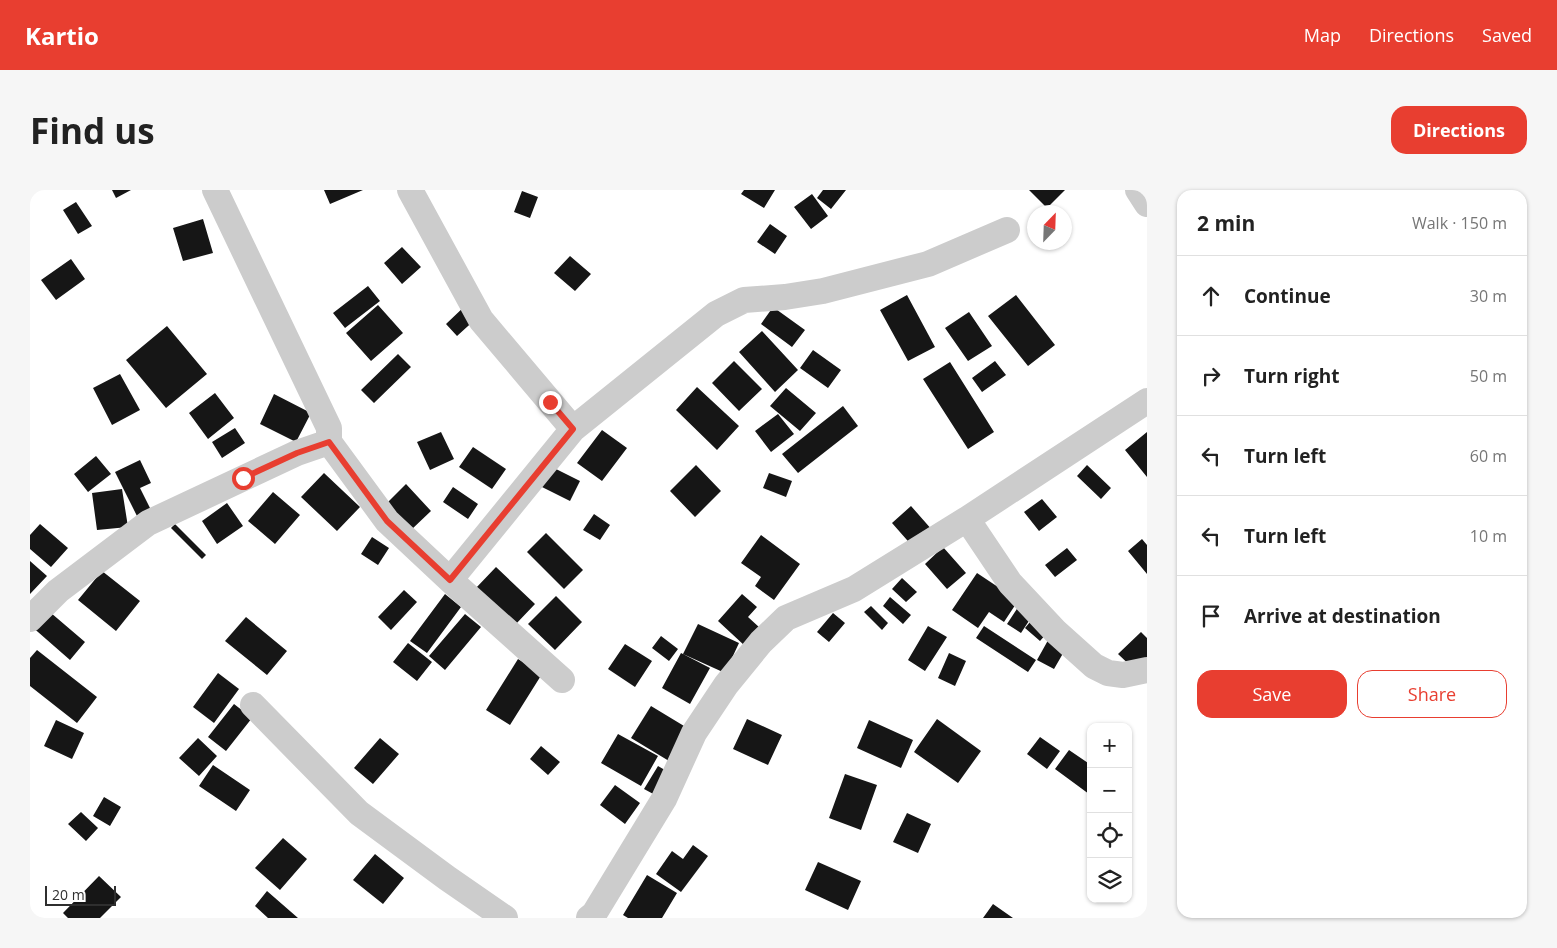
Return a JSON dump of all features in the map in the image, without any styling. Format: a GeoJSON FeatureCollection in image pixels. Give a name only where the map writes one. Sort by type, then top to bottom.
{"type":"FeatureCollection","features":[{"type":"Feature","properties":{"kind":"street"},"geometry":{"type":"LineString","coordinates":[[215,190],[330,428],[329,442],[387,521],[562,680]]}},
{"type":"Feature","properties":{"kind":"street"},"geometry":{"type":"LineString","coordinates":[[410,190],[481,320],[573,429]]}},
{"type":"Feature","properties":{"kind":"street"},"geometry":{"type":"LineString","coordinates":[[1138,190],[1147,204]]}},
{"type":"Feature","properties":{"kind":"street"},"geometry":{"type":"LineString","coordinates":[[450,580],[573,429],[716,314],[744,300],[785,297],[823,291],[928,264],[1006,230]]}},
{"type":"Feature","properties":{"kind":"street"},"geometry":{"type":"LineString","coordinates":[[594,917],[664,799],[694,733],[726,685],[761,642],[786,618],[854,590],[1146,404]]}},
{"type":"Feature","properties":{"kind":"street"},"geometry":{"type":"LineString","coordinates":[[30,620],[58,591],[148,524],[297,453],[329,442]]}},
{"type":"Feature","properties":{"kind":"street"},"geometry":{"type":"LineString","coordinates":[[967,519],[1010,583],[1056,631],[1094,666],[1108,673],[1123,675],[1147,670]]}},
{"type":"Feature","properties":{"kind":"street"},"geometry":{"type":"LineString","coordinates":[[253,706],[359,812],[447,878],[506,918]]}},
{"type":"Feature","properties":{"kind":"building"},"geometry":{"type":"Polygon","coordinates":[[[112,190],[131,190],[116,198],[112,190]]]}},
{"type":"Feature","properties":{"kind":"building"},"geometry":{"type":"Polygon","coordinates":[[[324,190],[363,190],[330,204],[324,190]]]}},
{"type":"Feature","properties":{"kind":"building"},"geometry":{"type":"Polygon","coordinates":[[[744,190],[775,190],[764,208],[741,194],[744,190]]]}},
{"type":"Feature","properties":{"kind":"building"},"geometry":{"type":"Polygon","coordinates":[[[823,190],[846,190],[831,209],[817,198],[823,190]]]}},
{"type":"Feature","properties":{"kind":"building"},"geometry":{"type":"Polygon","coordinates":[[[1029,190],[1065,190],[1050,205],[1044,205],[1029,190]]]}},
{"type":"Feature","properties":{"kind":"building"},"geometry":{"type":"Polygon","coordinates":[[[522,191],[538,197],[530,218],[514,212],[522,191]]]}},
{"type":"Feature","properties":{"kind":"building"},"geometry":{"type":"Polygon","coordinates":[[[812,194],[828,216],[811,229],[794,207],[812,194]]]}},
{"type":"Feature","properties":{"kind":"building"},"geometry":{"type":"Polygon","coordinates":[[[76,202],[92,226],[78,234],[63,210],[76,202]]]}},
{"type":"Feature","properties":{"kind":"building"},"geometry":{"type":"Polygon","coordinates":[[[203,219],[213,253],[183,261],[173,228],[203,219]]]}},
{"type":"Feature","properties":{"kind":"building"},"geometry":{"type":"Polygon","coordinates":[[[770,224],[787,236],[775,254],[757,242],[770,224]]]}},
{"type":"Feature","properties":{"kind":"building"},"geometry":{"type":"Polygon","coordinates":[[[402,247],[421,267],[402,284],[384,263],[402,247]]]}},
{"type":"Feature","properties":{"kind":"building"},"geometry":{"type":"Polygon","coordinates":[[[570,256],[591,274],[575,291],[554,273],[570,256]]]}},
{"type":"Feature","properties":{"kind":"building"},"geometry":{"type":"Polygon","coordinates":[[[71,259],[85,279],[56,300],[41,280],[71,259]]]}},
{"type":"Feature","properties":{"kind":"building"},"geometry":{"type":"Polygon","coordinates":[[[368,286],[380,301],[345,328],[333,313],[368,286]]]}},
{"type":"Feature","properties":{"kind":"building"},"geometry":{"type":"Polygon","coordinates":[[[907,295],[935,347],[908,361],[880,310],[907,295]]]}},
{"type":"Feature","properties":{"kind":"building"},"geometry":{"type":"Polygon","coordinates":[[[1016,295],[1055,345],[1028,366],[988,316],[1016,295]]]}},
{"type":"Feature","properties":{"kind":"building"},"geometry":{"type":"Polygon","coordinates":[[[378,305],[403,333],[371,361],[346,333],[378,305]]]}},
{"type":"Feature","properties":{"kind":"building"},"geometry":{"type":"Polygon","coordinates":[[[466,305],[478,317],[457,336],[446,324],[466,305]]]}},
{"type":"Feature","properties":{"kind":"building"},"geometry":{"type":"Polygon","coordinates":[[[773,307],[805,330],[792,347],[761,324],[773,307]]]}},
{"type":"Feature","properties":{"kind":"building"},"geometry":{"type":"Polygon","coordinates":[[[969,312],[992,346],[968,361],[945,328],[969,312]]]}},
{"type":"Feature","properties":{"kind":"building"},"geometry":{"type":"Polygon","coordinates":[[[167,326],[207,374],[166,408],[126,360],[167,326]]]}},
{"type":"Feature","properties":{"kind":"building"},"geometry":{"type":"Polygon","coordinates":[[[762,331],[798,370],[775,392],[739,352],[762,331]]]}},
{"type":"Feature","properties":{"kind":"building"},"geometry":{"type":"Polygon","coordinates":[[[813,350],[841,370],[828,388],[800,368],[813,350]]]}},
{"type":"Feature","properties":{"kind":"building"},"geometry":{"type":"Polygon","coordinates":[[[398,354],[411,367],[374,403],[361,390],[398,354]]]}},
{"type":"Feature","properties":{"kind":"building"},"geometry":{"type":"Polygon","coordinates":[[[734,361],[762,389],[739,411],[712,383],[734,361]]]}},
{"type":"Feature","properties":{"kind":"building"},"geometry":{"type":"Polygon","coordinates":[[[995,361],[1006,375],[982,392],[972,378],[995,361]]]}},
{"type":"Feature","properties":{"kind":"building"},"geometry":{"type":"Polygon","coordinates":[[[950,362],[994,432],[968,449],[923,379],[950,362]]]}},
{"type":"Feature","properties":{"kind":"building"},"geometry":{"type":"Polygon","coordinates":[[[120,374],[140,410],[112,425],[93,388],[120,374]]]}},
{"type":"Feature","properties":{"kind":"building"},"geometry":{"type":"Polygon","coordinates":[[[697,387],[739,426],[717,450],[676,410],[697,387]]]}},
{"type":"Feature","properties":{"kind":"building"},"geometry":{"type":"Polygon","coordinates":[[[786,388],[816,413],[800,431],[770,406],[786,388]]]}},
{"type":"Feature","properties":{"kind":"building"},"geometry":{"type":"Polygon","coordinates":[[[215,393],[234,418],[208,439],[189,413],[215,393]]]}},
{"type":"Feature","properties":{"kind":"building"},"geometry":{"type":"Polygon","coordinates":[[[274,394],[311,413],[296,442],[260,424],[274,394]]]}},
{"type":"Feature","properties":{"kind":"building"},"geometry":{"type":"Polygon","coordinates":[[[843,406],[858,426],[798,473],[782,454],[843,406]]]}},
{"type":"Feature","properties":{"kind":"building"},"geometry":{"type":"Polygon","coordinates":[[[778,414],[794,434],[771,452],[755,431],[778,414]]]}},
{"type":"Feature","properties":{"kind":"building"},"geometry":{"type":"Polygon","coordinates":[[[235,428],[245,443],[222,458],[212,442],[235,428]]]}},
{"type":"Feature","properties":{"kind":"building"},"geometry":{"type":"Polygon","coordinates":[[[602,430],[627,448],[602,481],[577,463],[602,430]]]}},
{"type":"Feature","properties":{"kind":"building"},"geometry":{"type":"Polygon","coordinates":[[[441,432],[454,459],[430,470],[417,442],[441,432]]]}},
{"type":"Feature","properties":{"kind":"building"},"geometry":{"type":"Polygon","coordinates":[[[1147,432],[1147,477],[1125,450],[1147,432]]]}},
{"type":"Feature","properties":{"kind":"building"},"geometry":{"type":"Polygon","coordinates":[[[473,447],[506,469],[492,489],[459,467],[473,447]]]}},
{"type":"Feature","properties":{"kind":"building"},"geometry":{"type":"Polygon","coordinates":[[[96,456],[111,474],[88,492],[74,474],[96,456]]]}},
{"type":"Feature","properties":{"kind":"building"},"geometry":{"type":"Polygon","coordinates":[[[140,460],[151,483],[140,488],[152,512],[138,518],[115,472],[140,460]]]}},
{"type":"Feature","properties":{"kind":"building"},"geometry":{"type":"Polygon","coordinates":[[[696,465],[721,491],[695,517],[670,491],[696,465]]]}},
{"type":"Feature","properties":{"kind":"building"},"geometry":{"type":"Polygon","coordinates":[[[1087,465],[1111,488],[1101,499],[1077,476],[1087,465]]]}},
{"type":"Feature","properties":{"kind":"building"},"geometry":{"type":"Polygon","coordinates":[[[550,466],[580,481],[570,501],[540,486],[550,466]]]}},
{"type":"Feature","properties":{"kind":"building"},"geometry":{"type":"Polygon","coordinates":[[[324,473],[360,507],[337,531],[301,497],[324,473]]]}},
{"type":"Feature","properties":{"kind":"building"},"geometry":{"type":"Polygon","coordinates":[[[769,473],[792,481],[786,497],[763,488],[769,473]]]}},
{"type":"Feature","properties":{"kind":"building"},"geometry":{"type":"Polygon","coordinates":[[[406,484],[431,511],[411,530],[386,504],[406,484]]]}},
{"type":"Feature","properties":{"kind":"building"},"geometry":{"type":"Polygon","coordinates":[[[453,487],[478,504],[468,519],[443,502],[453,487]]]}},
{"type":"Feature","properties":{"kind":"building"},"geometry":{"type":"Polygon","coordinates":[[[122,489],[128,527],[97,530],[92,493],[122,489]]]}},
{"type":"Feature","properties":{"kind":"building"},"geometry":{"type":"Polygon","coordinates":[[[273,492],[300,515],[275,544],[248,521],[273,492]]]}},
{"type":"Feature","properties":{"kind":"building"},"geometry":{"type":"Polygon","coordinates":[[[1042,499],[1057,517],[1039,531],[1024,512],[1042,499]]]}},
{"type":"Feature","properties":{"kind":"building"},"geometry":{"type":"Polygon","coordinates":[[[227,503],[243,526],[217,544],[202,521],[227,503]]]}},
{"type":"Feature","properties":{"kind":"building"},"geometry":{"type":"Polygon","coordinates":[[[911,506],[933,531],[914,548],[892,523],[911,506]]]}},
{"type":"Feature","properties":{"kind":"building"},"geometry":{"type":"Polygon","coordinates":[[[594,514],[610,525],[600,540],[583,530],[594,514]]]}},
{"type":"Feature","properties":{"kind":"building"},"geometry":{"type":"Polygon","coordinates":[[[40,524],[68,548],[51,567],[30,549],[30,535],[40,524]]]}},
{"type":"Feature","properties":{"kind":"building"},"geometry":{"type":"Polygon","coordinates":[[[175,524],[206,555],[202,559],[171,528],[175,524]]]}},
{"type":"Feature","properties":{"kind":"building"},"geometry":{"type":"Polygon","coordinates":[[[546,533],[583,570],[564,589],[527,552],[546,533]]]}},
{"type":"Feature","properties":{"kind":"building"},"geometry":{"type":"Polygon","coordinates":[[[761,535],[800,564],[774,600],[755,586],[761,577],[741,563],[761,535]]]}},
{"type":"Feature","properties":{"kind":"building"},"geometry":{"type":"Polygon","coordinates":[[[372,537],[389,548],[378,565],[361,554],[372,537]]]}},
{"type":"Feature","properties":{"kind":"building"},"geometry":{"type":"Polygon","coordinates":[[[1142,539],[1147,545],[1147,574],[1128,551],[1142,539]]]}},
{"type":"Feature","properties":{"kind":"building"},"geometry":{"type":"Polygon","coordinates":[[[943,547],[966,573],[947,589],[925,564],[943,547]]]}},
{"type":"Feature","properties":{"kind":"building"},"geometry":{"type":"Polygon","coordinates":[[[1067,548],[1077,560],[1055,577],[1045,565],[1067,548]]]}},
{"type":"Feature","properties":{"kind":"building"},"geometry":{"type":"Polygon","coordinates":[[[30,561],[47,576],[30,594],[30,561]]]}},
{"type":"Feature","properties":{"kind":"building"},"geometry":{"type":"Polygon","coordinates":[[[496,567],[535,604],[515,625],[475,589],[496,567]]]}},
{"type":"Feature","properties":{"kind":"building"},"geometry":{"type":"Polygon","coordinates":[[[102,571],[140,601],[116,631],[78,600],[102,571]]]}},
{"type":"Feature","properties":{"kind":"building"},"geometry":{"type":"Polygon","coordinates":[[[977,573],[1001,589],[1023,593],[1004,622],[989,612],[978,628],[952,610],[977,573]]]}},
{"type":"Feature","properties":{"kind":"building"},"geometry":{"type":"Polygon","coordinates":[[[902,578],[917,592],[906,602],[892,589],[902,578]]]}},
{"type":"Feature","properties":{"kind":"building"},"geometry":{"type":"Polygon","coordinates":[[[404,590],[417,602],[391,630],[378,617],[404,590]]]}},
{"type":"Feature","properties":{"kind":"building"},"geometry":{"type":"Polygon","coordinates":[[[1028,592],[1042,601],[1021,633],[1007,624],[1028,592]]]}},
{"type":"Feature","properties":{"kind":"building"},"geometry":{"type":"Polygon","coordinates":[[[445,594],[461,607],[427,653],[410,641],[445,594]]]}},
{"type":"Feature","properties":{"kind":"building"},"geometry":{"type":"Polygon","coordinates":[[[742,594],[757,607],[748,617],[760,628],[745,646],[718,621],[742,594]]]}},
{"type":"Feature","properties":{"kind":"building"},"geometry":{"type":"Polygon","coordinates":[[[556,596],[582,622],[555,650],[528,624],[556,596]]]}},
{"type":"Feature","properties":{"kind":"building"},"geometry":{"type":"Polygon","coordinates":[[[890,597],[911,615],[903,624],[883,606],[890,597]]]}},
{"type":"Feature","properties":{"kind":"building"},"geometry":{"type":"Polygon","coordinates":[[[1045,604],[1060,618],[1040,641],[1025,628],[1045,604]]]}},
{"type":"Feature","properties":{"kind":"building"},"geometry":{"type":"Polygon","coordinates":[[[871,606],[888,623],[882,630],[864,612],[871,606]]]}},
{"type":"Feature","properties":{"kind":"building"},"geometry":{"type":"Polygon","coordinates":[[[44,607],[85,642],[70,660],[30,625],[44,607]]]}},
{"type":"Feature","properties":{"kind":"building"},"geometry":{"type":"Polygon","coordinates":[[[833,613],[845,623],[829,642],[817,632],[833,613]]]}},
{"type":"Feature","properties":{"kind":"building"},"geometry":{"type":"Polygon","coordinates":[[[465,614],[481,627],[445,670],[429,656],[465,614]]]}},
{"type":"Feature","properties":{"kind":"building"},"geometry":{"type":"Polygon","coordinates":[[[246,617],[287,651],[267,675],[225,641],[246,617]]]}},
{"type":"Feature","properties":{"kind":"building"},"geometry":{"type":"Polygon","coordinates":[[[698,624],[739,643],[725,673],[683,654],[698,624]]]}},
{"type":"Feature","properties":{"kind":"building"},"geometry":{"type":"Polygon","coordinates":[[[928,626],[947,637],[925,671],[908,660],[928,626]]]}},
{"type":"Feature","properties":{"kind":"building"},"geometry":{"type":"Polygon","coordinates":[[[984,626],[1036,660],[1028,672],[976,638],[984,626]]]}},
{"type":"Feature","properties":{"kind":"building"},"geometry":{"type":"Polygon","coordinates":[[[1056,626],[1073,636],[1054,669],[1037,660],[1056,626]]]}},
{"type":"Feature","properties":{"kind":"building"},"geometry":{"type":"Polygon","coordinates":[[[1141,632],[1147,638],[1147,662],[1137,672],[1118,654],[1141,632]]]}},
{"type":"Feature","properties":{"kind":"building"},"geometry":{"type":"Polygon","coordinates":[[[661,636],[678,649],[669,661],[652,648],[661,636]]]}},
{"type":"Feature","properties":{"kind":"building"},"geometry":{"type":"Polygon","coordinates":[[[408,643],[432,662],[417,681],[393,662],[408,643]]]}},
{"type":"Feature","properties":{"kind":"building"},"geometry":{"type":"Polygon","coordinates":[[[625,644],[652,661],[635,687],[608,669],[625,644]]]}},
{"type":"Feature","properties":{"kind":"building"},"geometry":{"type":"Polygon","coordinates":[[[37,650],[97,697],[77,723],[30,686],[30,658],[37,650]]]}},
{"type":"Feature","properties":{"kind":"building"},"geometry":{"type":"Polygon","coordinates":[[[681,653],[710,668],[690,704],[662,688],[681,653]]]}},
{"type":"Feature","properties":{"kind":"building"},"geometry":{"type":"Polygon","coordinates":[[[949,653],[966,661],[955,686],[938,678],[949,653]]]}},
{"type":"Feature","properties":{"kind":"building"},"geometry":{"type":"Polygon","coordinates":[[[518,659],[542,674],[510,725],[486,710],[518,659]]]}},
{"type":"Feature","properties":{"kind":"building"},"geometry":{"type":"Polygon","coordinates":[[[218,673],[239,689],[214,723],[193,707],[218,673]]]}},
{"type":"Feature","properties":{"kind":"building"},"geometry":{"type":"Polygon","coordinates":[[[234,704],[252,718],[226,751],[208,737],[234,704]]]}},
{"type":"Feature","properties":{"kind":"building"},"geometry":{"type":"Polygon","coordinates":[[[651,706],[689,729],[669,761],[631,738],[651,706]]]}},
{"type":"Feature","properties":{"kind":"building"},"geometry":{"type":"Polygon","coordinates":[[[747,719],[782,735],[768,765],[733,749],[747,719]]]}},
{"type":"Feature","properties":{"kind":"building"},"geometry":{"type":"Polygon","coordinates":[[[937,719],[981,751],[958,783],[914,752],[937,719]]]}},
{"type":"Feature","properties":{"kind":"building"},"geometry":{"type":"Polygon","coordinates":[[[56,720],[84,733],[72,759],[44,746],[56,720]]]}},
{"type":"Feature","properties":{"kind":"building"},"geometry":{"type":"Polygon","coordinates":[[[869,720],[913,740],[901,768],[857,748],[869,720]]]}},
{"type":"Feature","properties":{"kind":"building"},"geometry":{"type":"Polygon","coordinates":[[[618,734],[658,756],[641,786],[601,763],[618,734]]]}},
{"type":"Feature","properties":{"kind":"building"},"geometry":{"type":"Polygon","coordinates":[[[1040,737],[1060,751],[1047,769],[1027,754],[1040,737]]]}},
{"type":"Feature","properties":{"kind":"building"},"geometry":{"type":"Polygon","coordinates":[[[198,738],[217,756],[199,776],[179,758],[198,738]]]}},
{"type":"Feature","properties":{"kind":"building"},"geometry":{"type":"Polygon","coordinates":[[[380,738],[399,754],[373,784],[354,768],[380,738]]]}},
{"type":"Feature","properties":{"kind":"building"},"geometry":{"type":"Polygon","coordinates":[[[541,746],[560,762],[548,775],[530,759],[541,746]]]}},
{"type":"Feature","properties":{"kind":"building"},"geometry":{"type":"Polygon","coordinates":[[[1069,750],[1087,762],[1087,793],[1055,769],[1069,750]]]}},
{"type":"Feature","properties":{"kind":"building"},"geometry":{"type":"Polygon","coordinates":[[[213,765],[250,790],[236,811],[199,786],[213,765]]]}},
{"type":"Feature","properties":{"kind":"building"},"geometry":{"type":"Polygon","coordinates":[[[658,766],[670,773],[657,796],[644,789],[658,766]]]}},
{"type":"Feature","properties":{"kind":"building"},"geometry":{"type":"Polygon","coordinates":[[[845,774],[877,785],[861,830],[829,818],[845,774]]]}},
{"type":"Feature","properties":{"kind":"building"},"geometry":{"type":"Polygon","coordinates":[[[615,785],[640,803],[625,824],[600,805],[615,785]]]}},
{"type":"Feature","properties":{"kind":"building"},"geometry":{"type":"Polygon","coordinates":[[[104,797],[121,807],[110,826],[93,816],[104,797]]]}},
{"type":"Feature","properties":{"kind":"building"},"geometry":{"type":"Polygon","coordinates":[[[81,812],[98,828],[86,841],[68,824],[81,812]]]}},
{"type":"Feature","properties":{"kind":"building"},"geometry":{"type":"Polygon","coordinates":[[[907,813],[931,824],[918,853],[893,842],[907,813]]]}},
{"type":"Feature","properties":{"kind":"building"},"geometry":{"type":"Polygon","coordinates":[[[283,838],[307,859],[280,890],[255,868],[283,838]]]}},
{"type":"Feature","properties":{"kind":"building"},"geometry":{"type":"Polygon","coordinates":[[[693,845],[708,856],[681,892],[656,874],[672,851],[683,859],[693,845]]]}},
{"type":"Feature","properties":{"kind":"building"},"geometry":{"type":"Polygon","coordinates":[[[375,854],[404,878],[383,904],[353,880],[375,854]]]}},
{"type":"Feature","properties":{"kind":"building"},"geometry":{"type":"Polygon","coordinates":[[[818,862],[861,881],[848,910],[805,890],[818,862]]]}},
{"type":"Feature","properties":{"kind":"building"},"geometry":{"type":"Polygon","coordinates":[[[647,875],[677,893],[662,918],[628,918],[623,915],[647,875]]]}},
{"type":"Feature","properties":{"kind":"building"},"geometry":{"type":"Polygon","coordinates":[[[99,876],[121,897],[100,918],[68,918],[63,913],[99,876]]]}},
{"type":"Feature","properties":{"kind":"building"},"geometry":{"type":"Polygon","coordinates":[[[267,891],[298,918],[268,918],[255,906],[267,891]]]}},
{"type":"Feature","properties":{"kind":"building"},"geometry":{"type":"Polygon","coordinates":[[[993,904],[1013,918],[983,918],[993,904]]]}},
{"type":"Feature","properties":{"kind":"route"},"geometry":{"type":"LineString","coordinates":[[243,478],[297,453],[329,442],[387,521],[450,580],[573,429],[550,402]]}}]}
